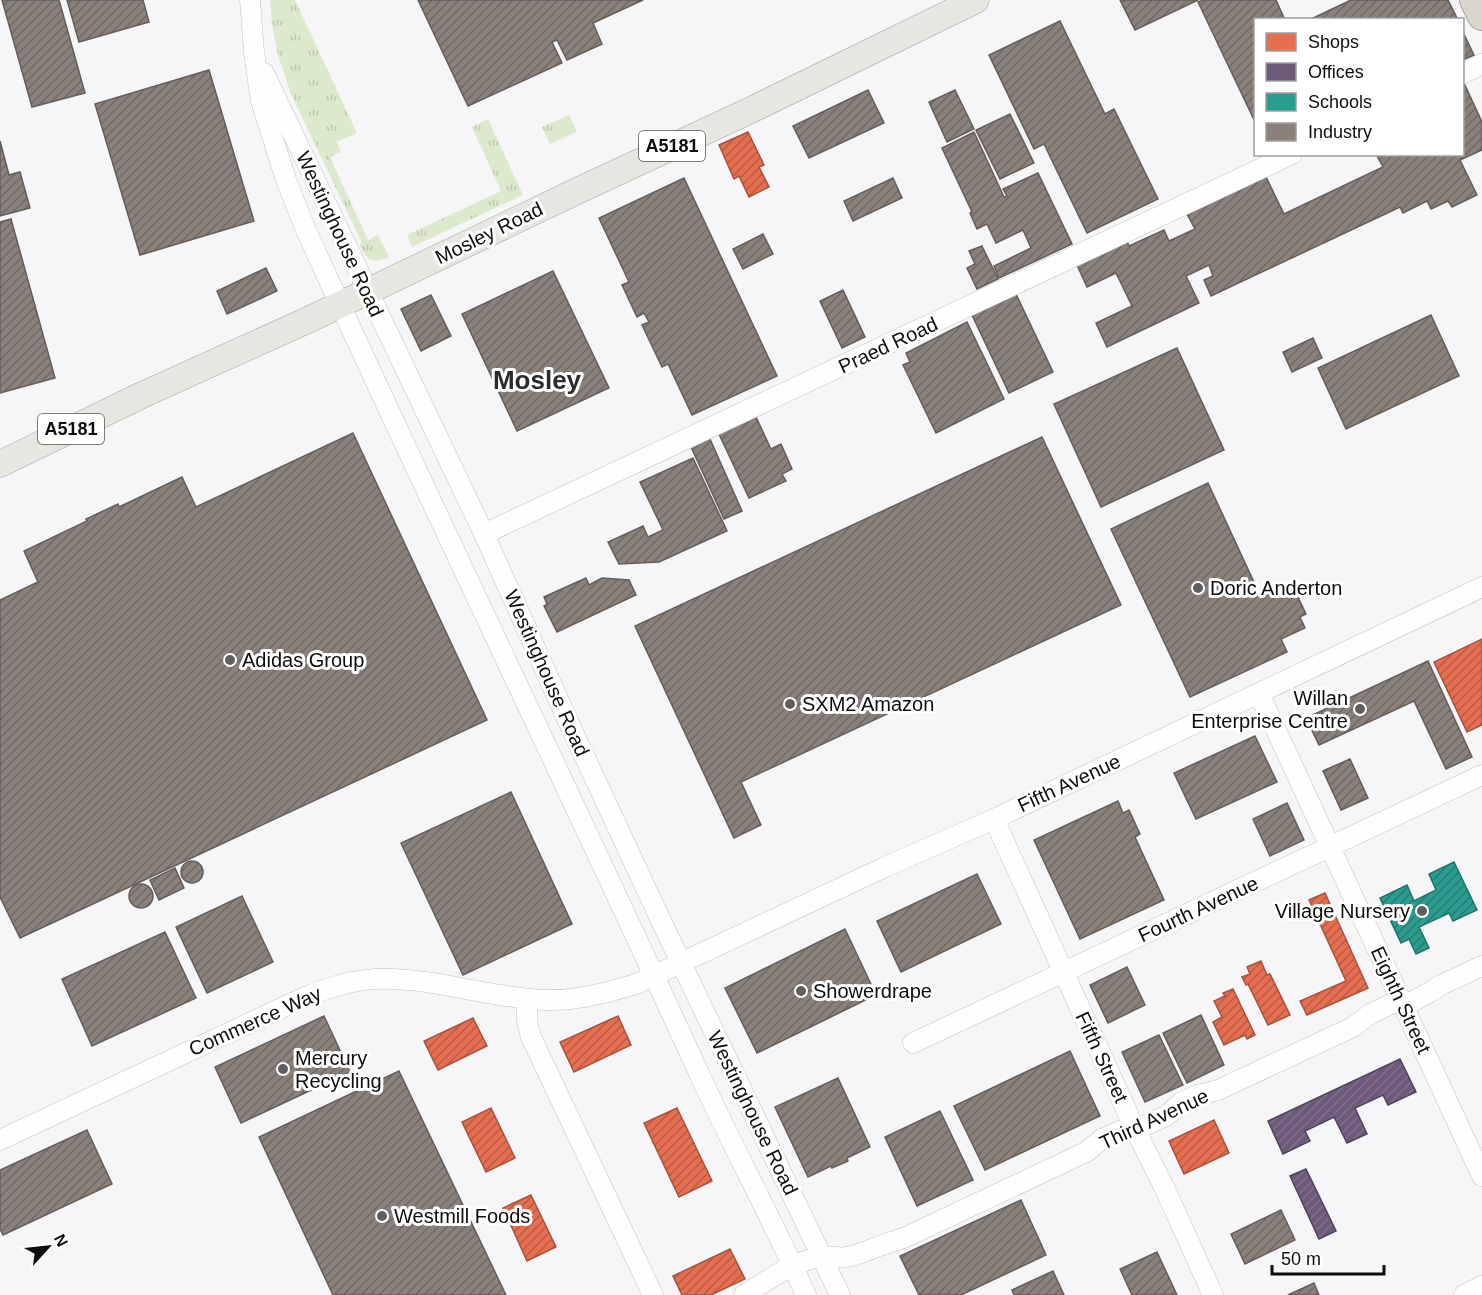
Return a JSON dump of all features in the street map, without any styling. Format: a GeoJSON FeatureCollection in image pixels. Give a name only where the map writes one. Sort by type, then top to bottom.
{"type":"FeatureCollection","features":[{"type":"Feature","properties":{"kind":"highway"},"geometry":{"type":"LineString","coordinates":[[1474,0],[1482,16]]}},
{"type":"Feature","properties":{"kind":"main road","name":"Mosley Road"},"geometry":{"type":"LineString","coordinates":[[0,464],[142,395],[340,305],[751,110],[949,6],[976,0]]}},
{"type":"Feature","properties":{"kind":"street","name":"Westinghouse Road"},"geometry":{"type":"LineString","coordinates":[[250,0],[261,101],[286,180],[305,228],[704,1084],[806,1295]]}},
{"type":"Feature","properties":{"kind":"street","name":"Westinghouse Road"},"geometry":{"type":"LineString","coordinates":[[254,52],[484,534],[604,799],[840,1295]]}},
{"type":"Feature","properties":{"kind":"street"},"geometry":{"type":"LineString","coordinates":[[1464,73],[1482,64]]}},
{"type":"Feature","properties":{"kind":"street","name":"Praed Road"},"geometry":{"type":"LineString","coordinates":[[484,534],[1288,156]]}},
{"type":"Feature","properties":{"kind":"street","name":"Fifth Avenue"},"geometry":{"type":"LineString","coordinates":[[655,976],[885,867],[994,819],[1482,587]]}},
{"type":"Feature","properties":{"kind":"street","name":"Eighth Street"},"geometry":{"type":"LineString","coordinates":[[1259,693],[1482,1176]]}},
{"type":"Feature","properties":{"kind":"street"},"geometry":{"type":"LineString","coordinates":[[541,734],[568,721]]}},
{"type":"Feature","properties":{"kind":"street","name":"Fourth Avenue"},"geometry":{"type":"LineString","coordinates":[[913,1043],[1482,775]]}},
{"type":"Feature","properties":{"kind":"street"},"geometry":{"type":"LineString","coordinates":[[578,813],[604,799]]}},
{"type":"Feature","properties":{"kind":"street","name":"Fifth Street"},"geometry":{"type":"LineString","coordinates":[[994,819],[1213,1295]]}},
{"type":"Feature","properties":{"kind":"street","name":"Third Avenue"},"geometry":{"type":"LineString","coordinates":[[744,1295],[792,1265],[822,1256],[838,1258],[861,1254],[894,1242],[1086,1152],[1102,1139],[1166,1116],[1182,1102],[1218,1090],[1353,1027],[1370,1014],[1393,1003],[1412,1002],[1441,985],[1482,966]]}},
{"type":"Feature","properties":{"kind":"street","name":"Commerce Way"},"geometry":{"type":"LineString","coordinates":[[0,1140],[305,997],[341,985],[374,979],[409,980],[527,999],[556,1000],[597,994],[636,984],[655,976]]}},
{"type":"Feature","properties":{"kind":"street"},"geometry":{"type":"LineString","coordinates":[[527,999],[527,1022],[531,1037],[653,1295]]}},
{"type":"Feature","properties":{"kind":"street"},"geometry":{"type":"LineString","coordinates":[[1464,1295],[1482,1286]]}},
{"type":"Feature","properties":{"kind":"green space"},"geometry":{"type":"Polygon","coordinates":[[[270,0],[295,0],[357,133],[337,142],[341,152],[330,157],[368,240],[378,235],[389,257],[378,261],[370,260],[359,244],[362,243],[291,94],[278,55],[270,0]]]}},
{"type":"Feature","properties":{"kind":"green space"},"geometry":{"type":"Polygon","coordinates":[[[569,115],[577,132],[550,144],[542,127],[569,115]]]}},
{"type":"Feature","properties":{"kind":"green space"},"geometry":{"type":"Polygon","coordinates":[[[488,119],[523,195],[412,247],[407,235],[501,191],[472,127],[488,119]]]}},
{"type":"Feature","properties":{"kind":"building: Shops"},"geometry":{"type":"Polygon","coordinates":[[[748,132],[764,165],[759,167],[769,187],[749,197],[739,176],[734,179],[719,145],[748,132]]]}},
{"type":"Feature","properties":{"kind":"building: Shops"},"geometry":{"type":"Polygon","coordinates":[[[1482,639],[1482,725],[1467,732],[1434,662],[1482,639]]]}},
{"type":"Feature","properties":{"kind":"building: Shops"},"geometry":{"type":"Polygon","coordinates":[[[1325,893],[1368,988],[1307,1015],[1300,1001],[1346,981],[1309,900],[1325,893]]]}},
{"type":"Feature","properties":{"kind":"building: Shops"},"geometry":{"type":"Polygon","coordinates":[[[1261,961],[1290,1015],[1268,1025],[1248,984],[1246,985],[1242,977],[1250,974],[1247,967],[1261,961]]]}},
{"type":"Feature","properties":{"kind":"building: Shops"},"geometry":{"type":"Polygon","coordinates":[[[1233,989],[1255,1035],[1247,1039],[1245,1035],[1224,1045],[1213,1022],[1222,1017],[1214,1001],[1225,996],[1223,993],[1233,989]]]}},
{"type":"Feature","properties":{"kind":"building: Shops"},"geometry":{"type":"Polygon","coordinates":[[[618,1016],[631,1045],[574,1072],[560,1042],[618,1016]]]}},
{"type":"Feature","properties":{"kind":"building: Shops"},"geometry":{"type":"Polygon","coordinates":[[[473,1018],[487,1046],[438,1070],[424,1041],[473,1018]]]}},
{"type":"Feature","properties":{"kind":"building: Shops"},"geometry":{"type":"Polygon","coordinates":[[[491,1108],[515,1158],[486,1172],[462,1122],[491,1108]]]}},
{"type":"Feature","properties":{"kind":"building: Shops"},"geometry":{"type":"Polygon","coordinates":[[[677,1108],[712,1181],[679,1197],[644,1123],[677,1108]]]}},
{"type":"Feature","properties":{"kind":"building: Shops"},"geometry":{"type":"Polygon","coordinates":[[[1214,1120],[1229,1153],[1184,1174],[1169,1141],[1214,1120]]]}},
{"type":"Feature","properties":{"kind":"building: Shops"},"geometry":{"type":"Polygon","coordinates":[[[531,1195],[556,1247],[527,1261],[503,1208],[531,1195]]]}},
{"type":"Feature","properties":{"kind":"building: Shops"},"geometry":{"type":"Polygon","coordinates":[[[730,1249],[745,1279],[711,1295],[682,1295],[673,1276],[730,1249]]]}},
{"type":"Feature","properties":{"kind":"building: Offices"},"geometry":{"type":"Polygon","coordinates":[[[1400,1059],[1416,1092],[1388,1105],[1383,1095],[1355,1108],[1367,1134],[1347,1143],[1334,1117],[1305,1131],[1310,1141],[1283,1154],[1268,1121],[1400,1059]]]}},
{"type":"Feature","properties":{"kind":"building: Offices"},"geometry":{"type":"Polygon","coordinates":[[[1306,1169],[1336,1231],[1319,1239],[1290,1176],[1306,1169]]]}},
{"type":"Feature","properties":{"kind":"building: Schools"},"geometry":{"type":"Polygon","coordinates":[[[1454,862],[1477,910],[1453,921],[1449,913],[1419,927],[1429,948],[1416,954],[1409,939],[1401,943],[1380,898],[1407,885],[1414,901],[1436,890],[1429,874],[1454,862]]]}},
{"type":"Feature","properties":{"kind":"building: Industry"},"geometry":{"type":"Polygon","coordinates":[[[2,0],[59,0],[85,93],[32,107],[2,0]]]}},
{"type":"Feature","properties":{"kind":"building: Industry"},"geometry":{"type":"Polygon","coordinates":[[[67,0],[143,0],[149,22],[79,42],[67,0]]]}},
{"type":"Feature","properties":{"kind":"building: Industry"},"geometry":{"type":"Polygon","coordinates":[[[418,0],[643,0],[593,23],[602,44],[567,60],[557,40],[552,42],[562,63],[468,106],[418,0]]]}},
{"type":"Feature","properties":{"kind":"building: Industry"},"geometry":{"type":"Polygon","coordinates":[[[1120,0],[1198,0],[1135,30],[1120,0]]]}},
{"type":"Feature","properties":{"kind":"building: Industry"},"geometry":{"type":"Polygon","coordinates":[[[1203,0],[1276,0],[1284,18],[1254,18],[1254,120],[1198,2],[1203,0]]]}},
{"type":"Feature","properties":{"kind":"building: Industry"},"geometry":{"type":"Polygon","coordinates":[[[1351,0],[1448,0],[1457,18],[1313,18],[1351,0]]]}},
{"type":"Feature","properties":{"kind":"building: Industry"},"geometry":{"type":"Polygon","coordinates":[[[1060,21],[1105,114],[1114,109],[1158,199],[1087,233],[1044,144],[1034,149],[989,55],[1060,21]]]}},
{"type":"Feature","properties":{"kind":"building: Industry"},"geometry":{"type":"Polygon","coordinates":[[[1464,34],[1474,55],[1464,59],[1464,34]]]}},
{"type":"Feature","properties":{"kind":"building: Industry"},"geometry":{"type":"Polygon","coordinates":[[[209,70],[254,221],[140,255],[95,104],[209,70]]]}},
{"type":"Feature","properties":{"kind":"building: Industry"},"geometry":{"type":"Polygon","coordinates":[[[1464,83],[1482,122],[1482,150],[1460,160],[1477,195],[1452,207],[1448,201],[1431,209],[1427,201],[1403,213],[1400,207],[1211,296],[1204,280],[1213,276],[1209,265],[1186,276],[1199,303],[1107,347],[1096,323],[1132,306],[1116,273],[1087,287],[1077,265],[1127,241],[1129,246],[1164,230],[1169,241],[1195,229],[1187,214],[1266,177],[1284,214],[1383,167],[1377,156],[1464,156],[1464,83]]]}},
{"type":"Feature","properties":{"kind":"building: Industry"},"geometry":{"type":"Polygon","coordinates":[[[868,90],[884,123],[809,158],[793,126],[868,90]]]}},
{"type":"Feature","properties":{"kind":"building: Industry"},"geometry":{"type":"Polygon","coordinates":[[[955,90],[974,129],[947,142],[929,102],[955,90]]]}},
{"type":"Feature","properties":{"kind":"building: Industry"},"geometry":{"type":"Polygon","coordinates":[[[1010,114],[1034,163],[1000,179],[976,130],[1010,114]]]}},
{"type":"Feature","properties":{"kind":"building: Industry"},"geometry":{"type":"Polygon","coordinates":[[[974,132],[1004,197],[1007,196],[1003,189],[1038,173],[1072,244],[999,278],[994,266],[1031,248],[1023,230],[996,243],[987,224],[977,229],[970,213],[972,212],[942,148],[974,132]]]}},
{"type":"Feature","properties":{"kind":"building: Industry"},"geometry":{"type":"Polygon","coordinates":[[[0,141],[9,175],[20,172],[30,208],[0,216],[0,141]]]}},
{"type":"Feature","properties":{"kind":"building: Industry"},"geometry":{"type":"Polygon","coordinates":[[[684,178],[777,376],[692,415],[668,364],[662,367],[642,325],[649,322],[644,313],[637,317],[622,285],[629,282],[599,218],[684,178]]]}},
{"type":"Feature","properties":{"kind":"building: Industry"},"geometry":{"type":"Polygon","coordinates":[[[893,178],[902,198],[853,221],[844,201],[893,178]]]}},
{"type":"Feature","properties":{"kind":"building: Industry"},"geometry":{"type":"Polygon","coordinates":[[[11,219],[55,378],[0,393],[0,222],[11,219]]]}},
{"type":"Feature","properties":{"kind":"building: Industry"},"geometry":{"type":"Polygon","coordinates":[[[763,234],[773,254],[743,269],[733,249],[763,234]]]}},
{"type":"Feature","properties":{"kind":"building: Industry"},"geometry":{"type":"Polygon","coordinates":[[[982,246],[998,279],[977,289],[967,268],[975,264],[969,251],[982,246]]]}},
{"type":"Feature","properties":{"kind":"building: Industry"},"geometry":{"type":"Polygon","coordinates":[[[266,268],[277,291],[227,314],[217,291],[266,268]]]}},
{"type":"Feature","properties":{"kind":"building: Industry"},"geometry":{"type":"Polygon","coordinates":[[[553,271],[609,388],[517,431],[462,314],[553,271]]]}},
{"type":"Feature","properties":{"kind":"building: Industry"},"geometry":{"type":"Polygon","coordinates":[[[843,290],[865,337],[842,348],[820,301],[843,290]]]}},
{"type":"Feature","properties":{"kind":"building: Industry"},"geometry":{"type":"Polygon","coordinates":[[[1016,294],[1053,372],[1009,393],[972,315],[1016,294]]]}},
{"type":"Feature","properties":{"kind":"building: Industry"},"geometry":{"type":"Polygon","coordinates":[[[431,295],[451,336],[421,351],[401,309],[431,295]]]}},
{"type":"Feature","properties":{"kind":"building: Industry"},"geometry":{"type":"Polygon","coordinates":[[[1431,315],[1459,376],[1346,429],[1318,368],[1431,315]]]}},
{"type":"Feature","properties":{"kind":"building: Industry"},"geometry":{"type":"Polygon","coordinates":[[[967,322],[1004,399],[936,433],[903,365],[910,362],[906,353],[967,322]]]}},
{"type":"Feature","properties":{"kind":"building: Industry"},"geometry":{"type":"Polygon","coordinates":[[[1313,338],[1322,358],[1292,372],[1283,352],[1313,338]]]}},
{"type":"Feature","properties":{"kind":"building: Industry"},"geometry":{"type":"Polygon","coordinates":[[[1177,348],[1224,450],[1101,507],[1054,404],[1177,348]]]}},
{"type":"Feature","properties":{"kind":"building: Industry"},"geometry":{"type":"Polygon","coordinates":[[[756,417],[771,449],[781,444],[792,469],[782,474],[786,481],[749,498],[719,434],[756,417]]]}},
{"type":"Feature","properties":{"kind":"building: Industry","name":"Adidas Group"},"geometry":{"type":"Polygon","coordinates":[[[353,433],[487,720],[20,938],[0,897],[0,600],[38,582],[24,551],[118,504],[119,507],[182,477],[196,507],[353,433]]]}},
{"type":"Feature","properties":{"kind":"building: Industry","name":"SXM2 Amazon"},"geometry":{"type":"Polygon","coordinates":[[[1042,437],[1121,605],[741,782],[761,825],[734,838],[635,626],[1042,437]]]}},
{"type":"Feature","properties":{"kind":"building: Industry"},"geometry":{"type":"Polygon","coordinates":[[[710,439],[742,511],[724,519],[691,447],[710,439]]]}},
{"type":"Feature","properties":{"kind":"building: Industry"},"geometry":{"type":"Polygon","coordinates":[[[693,458],[727,531],[659,562],[619,564],[608,542],[643,526],[648,537],[663,530],[640,482],[693,458]]]}},
{"type":"Feature","properties":{"kind":"building: Industry","name":"Doric Anderton"},"geometry":{"type":"Polygon","coordinates":[[[1208,483],[1260,595],[1284,584],[1289,594],[1295,591],[1306,614],[1300,617],[1305,628],[1281,639],[1287,652],[1190,697],[1111,529],[1208,483]]]}},
{"type":"Feature","properties":{"kind":"building: Industry"},"geometry":{"type":"Polygon","coordinates":[[[586,578],[589,585],[602,578],[629,580],[636,595],[557,632],[544,606],[547,604],[544,597],[586,578]]]}},
{"type":"Feature","properties":{"kind":"building: Industry","name":"Willan Enterprise Centre"},"geometry":{"type":"Polygon","coordinates":[[[1428,661],[1472,757],[1446,769],[1414,701],[1319,745],[1306,718],[1428,661]]]}},
{"type":"Feature","properties":{"kind":"building: Industry"},"geometry":{"type":"Polygon","coordinates":[[[1255,736],[1277,782],[1196,819],[1174,773],[1255,736]]]}},
{"type":"Feature","properties":{"kind":"building: Industry"},"geometry":{"type":"Polygon","coordinates":[[[1350,759],[1368,798],[1341,810],[1323,771],[1350,759]]]}},
{"type":"Feature","properties":{"kind":"building: Industry"},"geometry":{"type":"Polygon","coordinates":[[[511,792],[572,924],[463,975],[401,843],[511,792]]]}},
{"type":"Feature","properties":{"kind":"building: Industry"},"geometry":{"type":"Polygon","coordinates":[[[1118,801],[1123,813],[1129,810],[1140,834],[1135,837],[1164,900],[1080,939],[1034,840],[1118,801]]]}},
{"type":"Feature","properties":{"kind":"building: Industry"},"geometry":{"type":"Polygon","coordinates":[[[1287,803],[1304,840],[1270,856],[1253,819],[1287,803]]]}},
{"type":"Feature","properties":{"kind":"building: Industry"},"geometry":{"type":"Polygon","coordinates":[[[188,861],[196,861],[203,868],[203,876],[196,883],[188,883],[181,876],[181,868],[188,861]]]}},
{"type":"Feature","properties":{"kind":"building: Industry"},"geometry":{"type":"Polygon","coordinates":[[[175,868],[184,888],[159,900],[150,880],[175,868]]]}},
{"type":"Feature","properties":{"kind":"building: Industry"},"geometry":{"type":"Polygon","coordinates":[[[977,874],[1001,924],[901,972],[877,921],[977,874]]]}},
{"type":"Feature","properties":{"kind":"building: Industry"},"geometry":{"type":"Polygon","coordinates":[[[141,884],[149,888],[153,896],[149,904],[141,908],[133,904],[129,896],[133,888],[141,884]]]}},
{"type":"Feature","properties":{"kind":"building: Industry"},"geometry":{"type":"Polygon","coordinates":[[[242,896],[273,962],[207,993],[176,927],[242,896]]]}},
{"type":"Feature","properties":{"kind":"building: Industry","name":"Showerdrape"},"geometry":{"type":"Polygon","coordinates":[[[845,929],[876,995],[757,1053],[725,988],[845,929]]]}},
{"type":"Feature","properties":{"kind":"building: Industry"},"geometry":{"type":"Polygon","coordinates":[[[165,932],[196,998],[92,1046],[62,979],[165,932]]]}},
{"type":"Feature","properties":{"kind":"building: Industry"},"geometry":{"type":"Polygon","coordinates":[[[1127,967],[1145,1005],[1108,1023],[1090,985],[1127,967]]]}},
{"type":"Feature","properties":{"kind":"building: Industry"},"geometry":{"type":"Polygon","coordinates":[[[1201,1015],[1224,1065],[1187,1083],[1163,1033],[1201,1015]]]}},
{"type":"Feature","properties":{"kind":"building: Industry","name":"Mercury Recycling"},"geometry":{"type":"Polygon","coordinates":[[[324,1016],[350,1072],[241,1123],[215,1067],[324,1016]]]}},
{"type":"Feature","properties":{"kind":"building: Industry"},"geometry":{"type":"Polygon","coordinates":[[[1159,1035],[1183,1085],[1145,1102],[1122,1052],[1159,1035]]]}},
{"type":"Feature","properties":{"kind":"building: Industry"},"geometry":{"type":"Polygon","coordinates":[[[1070,1051],[1100,1116],[985,1170],[954,1106],[1070,1051]]]}},
{"type":"Feature","properties":{"kind":"building: Industry","name":"Westmill Foods"},"geometry":{"type":"Polygon","coordinates":[[[399,1071],[506,1295],[333,1295],[259,1137],[399,1071]]]}},
{"type":"Feature","properties":{"kind":"building: Industry"},"geometry":{"type":"Polygon","coordinates":[[[838,1078],[870,1147],[847,1158],[848,1161],[808,1177],[775,1107],[838,1078]]]}},
{"type":"Feature","properties":{"kind":"building: Industry"},"geometry":{"type":"Polygon","coordinates":[[[940,1111],[973,1180],[917,1206],[885,1137],[940,1111]]]}},
{"type":"Feature","properties":{"kind":"building: Industry"},"geometry":{"type":"Polygon","coordinates":[[[87,1130],[112,1184],[3,1235],[0,1229],[0,1170],[87,1130]]]}},
{"type":"Feature","properties":{"kind":"building: Industry"},"geometry":{"type":"Polygon","coordinates":[[[1021,1200],[1046,1255],[961,1295],[919,1295],[900,1256],[1021,1200]]]}},
{"type":"Feature","properties":{"kind":"building: Industry"},"geometry":{"type":"Polygon","coordinates":[[[1281,1210],[1295,1240],[1245,1264],[1231,1234],[1281,1210]]]}},
{"type":"Feature","properties":{"kind":"building: Industry"},"geometry":{"type":"Polygon","coordinates":[[[1157,1252],[1177,1295],[1132,1295],[1120,1269],[1157,1252]]]}},
{"type":"Feature","properties":{"kind":"building: Industry"},"geometry":{"type":"Polygon","coordinates":[[[1053,1271],[1064,1295],[1014,1295],[1012,1290],[1053,1271]]]}},
{"type":"Feature","properties":{"kind":"building: Industry"},"geometry":{"type":"Polygon","coordinates":[[[1314,1283],[1319,1295],[1288,1295],[1314,1283]]]}},
{"type":"Feature","properties":{"kind":"place","name":"Doric Anderton"},"geometry":{"type":"Point","coordinates":[1198,588]}},
{"type":"Feature","properties":{"kind":"place","name":"Adidas Group"},"geometry":{"type":"Point","coordinates":[230,660]}},
{"type":"Feature","properties":{"kind":"place","name":"SXM2 Amazon"},"geometry":{"type":"Point","coordinates":[790,704]}},
{"type":"Feature","properties":{"kind":"place","name":"Willan Enterprise Centre"},"geometry":{"type":"Point","coordinates":[1360,709]}},
{"type":"Feature","properties":{"kind":"place","name":"Village Nursery"},"geometry":{"type":"Point","coordinates":[1422,911]}},
{"type":"Feature","properties":{"kind":"place","name":"Showerdrape"},"geometry":{"type":"Point","coordinates":[801,991]}},
{"type":"Feature","properties":{"kind":"place","name":"Mercury Recycling"},"geometry":{"type":"Point","coordinates":[283,1069]}},
{"type":"Feature","properties":{"kind":"place","name":"Westmill Foods"},"geometry":{"type":"Point","coordinates":[382,1216]}},
{"type":"Feature","properties":{"kind":"district","name":"Mosley"},"geometry":{"type":"Point","coordinates":[537,380]}}]}
